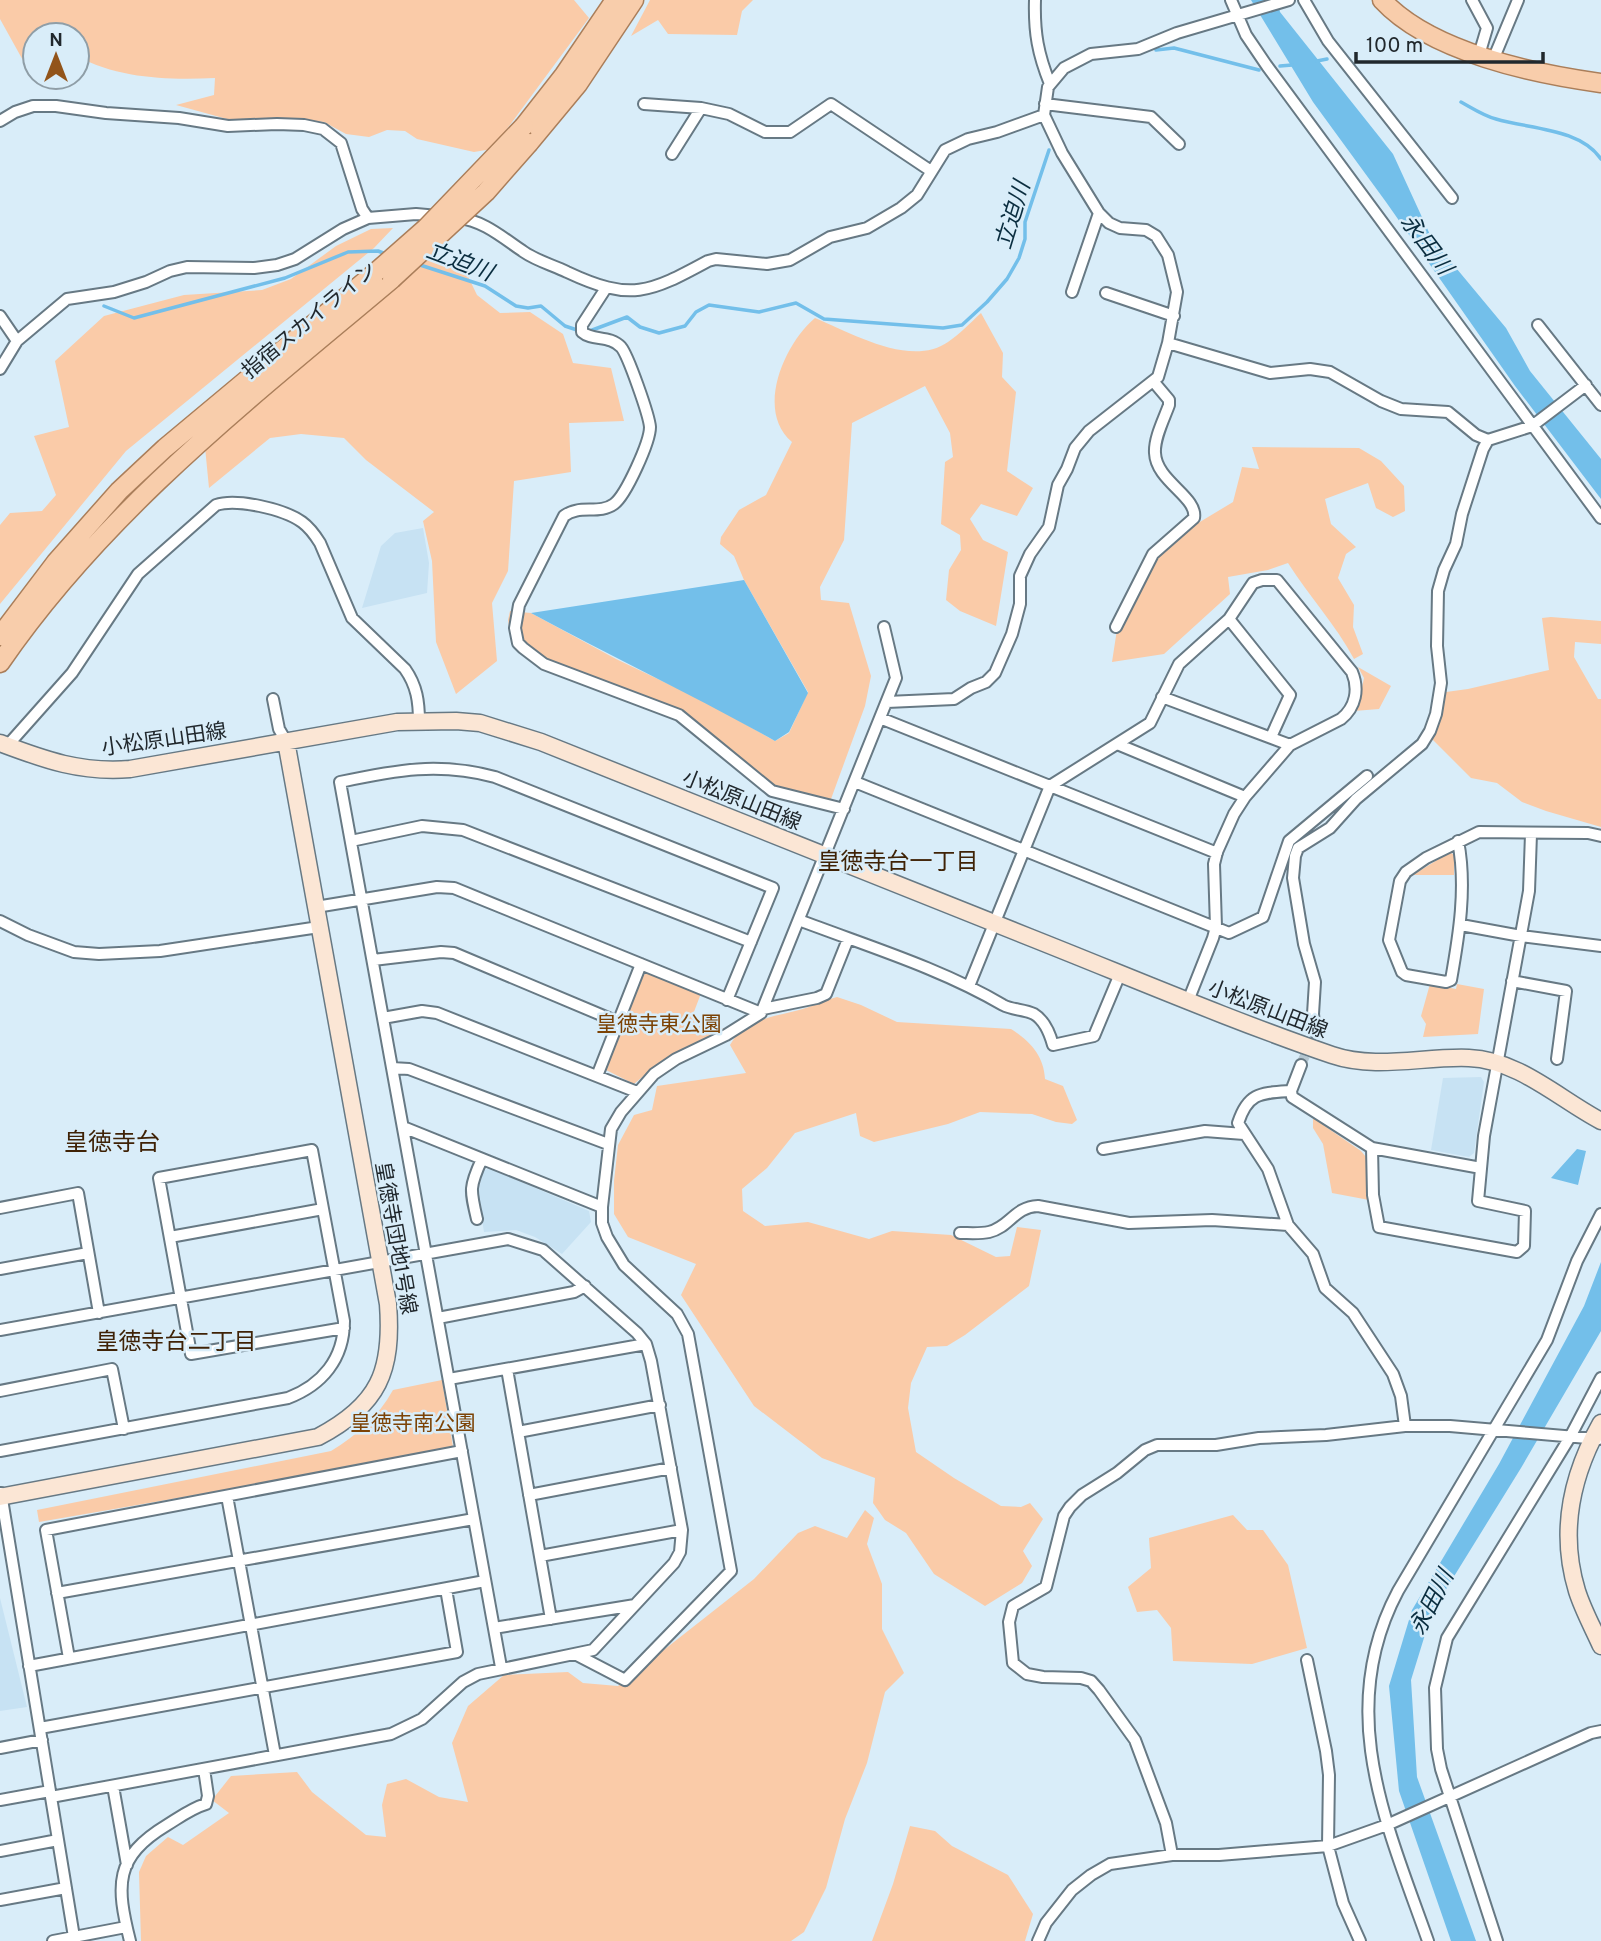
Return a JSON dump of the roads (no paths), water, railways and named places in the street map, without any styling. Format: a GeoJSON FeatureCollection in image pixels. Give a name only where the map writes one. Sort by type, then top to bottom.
{"type":"FeatureCollection","features":[{"type":"Feature","properties":{"kind":"main road","name":"指宿スカイライン"},"geometry":{"type":"LineString","coordinates":[[0,636],[56,562],[119,491],[165,448],[486,192],[527,135],[615,0]]}},
{"type":"Feature","properties":{"kind":"main road","name":"指宿スカイライン"},"geometry":{"type":"LineString","coordinates":[[527,135],[578,84],[634,0]]}},
{"type":"Feature","properties":{"kind":"main road"},"geometry":{"type":"LineString","coordinates":[[1382,0],[1409,21],[1438,38],[1486,57],[1543,74],[1601,83]]}},
{"type":"Feature","properties":{"kind":"main road","name":"指宿スカイライン"},"geometry":{"type":"LineString","coordinates":[[0,663],[30,619],[103,534],[182,457],[384,275]]}},
{"type":"Feature","properties":{"kind":"street"},"geometry":{"type":"LineString","coordinates":[[1035,0],[1038,53],[1050,84]]}},
{"type":"Feature","properties":{"kind":"street"},"geometry":{"type":"LineString","coordinates":[[1231,0],[1246,34],[1267,66],[1601,518]]}},
{"type":"Feature","properties":{"kind":"street"},"geometry":{"type":"LineString","coordinates":[[887,702],[954,699],[986,682],[995,673],[1012,634],[1020,604],[1020,576],[1030,554],[1049,527],[1058,485],[1068,469],[1074,448],[1089,431],[1157,377],[1168,343],[1177,292],[1168,254],[1162,242],[1146,230],[1120,228],[1109,223],[1099,213],[1062,153],[1044,110],[1050,84],[1064,68],[1091,54],[1138,50],[1177,33],[1289,0]]}},
{"type":"Feature","properties":{"kind":"street"},"geometry":{"type":"LineString","coordinates":[[1304,0],[1328,41],[1452,198]]}},
{"type":"Feature","properties":{"kind":"street"},"geometry":{"type":"LineString","coordinates":[[1472,0],[1487,28],[1486,57]]}},
{"type":"Feature","properties":{"kind":"street"},"geometry":{"type":"LineString","coordinates":[[1486,57],[1518,0]]}},
{"type":"Feature","properties":{"kind":"street"},"geometry":{"type":"LineString","coordinates":[[644,104],[701,108],[729,114],[765,132],[790,132],[831,104],[931,171]]}},
{"type":"Feature","properties":{"kind":"street"},"geometry":{"type":"LineString","coordinates":[[0,121],[15,111],[33,106],[56,106],[106,113],[179,118],[228,127],[277,124],[323,129],[341,143],[362,209],[368,218]]}},
{"type":"Feature","properties":{"kind":"street"},"geometry":{"type":"LineString","coordinates":[[672,154],[701,108]]}},
{"type":"Feature","properties":{"kind":"street"},"geometry":{"type":"LineString","coordinates":[[0,369],[17,341],[67,299],[114,292],[187,267],[254,268],[277,265],[295,259],[343,229],[368,218],[416,214],[465,218],[482,224],[533,258],[606,288],[650,289],[708,261],[716,259],[767,264],[790,260],[830,237],[867,228],[886,219],[917,195],[945,149],[968,138],[998,132],[1044,110],[1151,117],[1179,144]]}},
{"type":"Feature","properties":{"kind":"street"},"geometry":{"type":"LineString","coordinates":[[1072,292],[1099,213]]}},
{"type":"Feature","properties":{"kind":"street"},"geometry":{"type":"LineString","coordinates":[[606,288],[582,326],[582,332],[585,335],[608,339],[621,347],[648,418],[648,439],[625,490],[616,503],[604,509],[572,510],[564,516],[519,605],[515,628],[518,643],[544,664],[679,715],[772,791],[844,809]]}},
{"type":"Feature","properties":{"kind":"street"},"geometry":{"type":"LineString","coordinates":[[1106,293],[1174,316]]}},
{"type":"Feature","properties":{"kind":"street"},"geometry":{"type":"LineString","coordinates":[[0,316],[17,341]]}},
{"type":"Feature","properties":{"kind":"street"},"geometry":{"type":"LineString","coordinates":[[1538,325],[1601,405]]}},
{"type":"Feature","properties":{"kind":"street"},"geometry":{"type":"LineString","coordinates":[[1168,343],[1270,373],[1310,369],[1330,372],[1381,401],[1401,409],[1448,412],[1476,435],[1488,440],[1532,426],[1586,386]]}},
{"type":"Feature","properties":{"kind":"street"},"geometry":{"type":"LineString","coordinates":[[1116,627],[1153,554],[1194,518],[1195,512],[1191,504],[1161,474],[1156,462],[1154,450],[1169,405],[1153,381]]}},
{"type":"Feature","properties":{"kind":"street"},"geometry":{"type":"LineString","coordinates":[[1315,1032],[1315,982],[1304,944],[1293,878],[1295,856],[1298,848],[1330,828],[1356,799],[1422,744],[1430,731],[1441,683],[1437,646],[1438,591],[1456,544],[1476,463],[1488,440]]}},
{"type":"Feature","properties":{"kind":"street"},"geometry":{"type":"LineString","coordinates":[[2,744],[72,673],[138,574],[216,505],[226,502],[237,502],[293,516],[305,523],[320,542],[352,618],[412,679],[419,701],[419,722]]}},
{"type":"Feature","properties":{"kind":"street"},"geometry":{"type":"LineString","coordinates":[[969,986],[1050,786],[1150,723],[1179,664],[1229,619],[1254,583],[1277,580],[1352,672],[1357,688],[1348,713],[1290,746],[1245,797],[1234,814],[1217,853],[1213,875],[1216,927],[1188,1001]]}},
{"type":"Feature","properties":{"kind":"street"},"geometry":{"type":"LineString","coordinates":[[1229,619],[1290,695],[1271,737]]}},
{"type":"Feature","properties":{"kind":"street"},"geometry":{"type":"LineString","coordinates":[[762,1011],[896,678],[884,627]]}},
{"type":"Feature","properties":{"kind":"street"},"geometry":{"type":"LineString","coordinates":[[1162,696],[1290,746]]}},
{"type":"Feature","properties":{"kind":"street"},"geometry":{"type":"LineString","coordinates":[[273,699],[279,729],[286,741]]}},
{"type":"Feature","properties":{"kind":"street"},"geometry":{"type":"LineString","coordinates":[[880,718],[1217,853]]}},
{"type":"Feature","properties":{"kind":"street","name":"小松原山田線"},"geometry":{"type":"LineString","coordinates":[[2,744],[38,758],[106,771],[131,769],[397,722],[468,722],[501,729],[541,742],[1188,1001],[1337,1057],[1366,1061],[1469,1058],[1498,1064],[1525,1074],[1601,1121]]}},
{"type":"Feature","properties":{"kind":"street","name":"皇徳寺団地1号線"},"geometry":{"type":"LineString","coordinates":[[0,1495],[318,1437],[342,1425],[359,1409],[375,1389],[386,1364],[388,1304],[286,741]]}},
{"type":"Feature","properties":{"kind":"street"},"geometry":{"type":"LineString","coordinates":[[1117,744],[1245,797]]}},
{"type":"Feature","properties":{"kind":"street"},"geometry":{"type":"LineString","coordinates":[[501,1667],[341,782],[418,768],[472,771],[507,782],[773,888],[727,1000]]}},
{"type":"Feature","properties":{"kind":"street"},"geometry":{"type":"LineString","coordinates":[[855,782],[1229,933],[1264,917],[1289,841],[1367,776]]}},
{"type":"Feature","properties":{"kind":"street"},"geometry":{"type":"LineString","coordinates":[[351,841],[422,826],[463,830],[751,942]]}},
{"type":"Feature","properties":{"kind":"street"},"geometry":{"type":"LineString","coordinates":[[1458,841],[1461,856],[1461,925],[1451,980],[1446,982],[1406,975],[1402,972],[1389,940],[1400,881],[1426,858],[1458,841],[1479,832],[1588,833],[1601,836]]}},
{"type":"Feature","properties":{"kind":"street"},"geometry":{"type":"LineString","coordinates":[[1372,1149],[1373,1195],[1379,1227],[1517,1252],[1524,1246],[1525,1210],[1478,1201],[1484,1136],[1529,891],[1531,834]]}},
{"type":"Feature","properties":{"kind":"street"},"geometry":{"type":"LineString","coordinates":[[316,907],[437,887],[453,888],[727,1000],[762,1011]]}},
{"type":"Feature","properties":{"kind":"street"},"geometry":{"type":"LineString","coordinates":[[799,920],[969,986],[1006,1007],[1031,1012],[1045,1026],[1053,1045],[1094,1036],[1120,974]]}},
{"type":"Feature","properties":{"kind":"street"},"geometry":{"type":"LineString","coordinates":[[0,921],[74,952],[99,954],[160,951],[319,928]]}},
{"type":"Feature","properties":{"kind":"street"},"geometry":{"type":"LineString","coordinates":[[1461,925],[1601,946]]}},
{"type":"Feature","properties":{"kind":"street"},"geometry":{"type":"LineString","coordinates":[[575,1654],[625,1680],[731,1572],[688,1334],[677,1314],[616,1255],[602,1223],[608,1144],[614,1120],[654,1074],[676,1059],[726,1035],[762,1011],[826,994],[848,939]]}},
{"type":"Feature","properties":{"kind":"street"},"geometry":{"type":"LineString","coordinates":[[373,960],[440,952],[453,953],[618,1022]]}},
{"type":"Feature","properties":{"kind":"street"},"geometry":{"type":"LineString","coordinates":[[597,1076],[641,964]]}},
{"type":"Feature","properties":{"kind":"street"},"geometry":{"type":"LineString","coordinates":[[1512,981],[1566,990],[1557,1059]]}},
{"type":"Feature","properties":{"kind":"street"},"geometry":{"type":"LineString","coordinates":[[383,1018],[422,1011],[437,1013],[637,1093]]}},
{"type":"Feature","properties":{"kind":"street"},"geometry":{"type":"LineString","coordinates":[[1301,1065],[1291,1091],[1292,1097],[1372,1149],[1481,1168]]}},
{"type":"Feature","properties":{"kind":"street"},"geometry":{"type":"LineString","coordinates":[[392,1068],[409,1069],[608,1144]]}},
{"type":"Feature","properties":{"kind":"street"},"geometry":{"type":"LineString","coordinates":[[1291,1091],[1266,1093],[1251,1100],[1243,1107],[1238,1123],[1268,1170],[1288,1225],[1313,1254],[1325,1288],[1353,1313],[1393,1374],[1399,1387],[1405,1426]]}},
{"type":"Feature","properties":{"kind":"street"},"geometry":{"type":"LineString","coordinates":[[403,1127],[602,1207]]}},
{"type":"Feature","properties":{"kind":"street"},"geometry":{"type":"LineString","coordinates":[[1103,1149],[1205,1132],[1244,1133]]}},
{"type":"Feature","properties":{"kind":"street"},"geometry":{"type":"LineString","coordinates":[[0,1451],[272,1402],[300,1394],[330,1371],[344,1328],[312,1150],[159,1178],[191,1354],[344,1328]]}},
{"type":"Feature","properties":{"kind":"street"},"geometry":{"type":"LineString","coordinates":[[477,1219],[471,1191],[472,1181],[482,1159]]}},
{"type":"Feature","properties":{"kind":"street"},"geometry":{"type":"LineString","coordinates":[[0,1208],[78,1193],[99,1313]]}},
{"type":"Feature","properties":{"kind":"street"},"geometry":{"type":"LineString","coordinates":[[960,1233],[988,1232],[1001,1226],[1027,1206],[1129,1223],[1212,1220],[1288,1225]]}},
{"type":"Feature","properties":{"kind":"street"},"geometry":{"type":"LineString","coordinates":[[170,1237],[323,1209]]}},
{"type":"Feature","properties":{"kind":"street"},"geometry":{"type":"LineString","coordinates":[[1428,1941],[1387,1825],[1371,1760],[1367,1720],[1379,1634],[1398,1591],[1547,1340],[1577,1261],[1601,1214]]}},
{"type":"Feature","properties":{"kind":"street"},"geometry":{"type":"LineString","coordinates":[[0,1330],[426,1252],[508,1239],[520,1241],[543,1250],[646,1344],[660,1405],[682,1530],[680,1552],[674,1563],[593,1650],[501,1667],[478,1674],[463,1682],[422,1719],[391,1734],[113,1786],[0,1800]]}},
{"type":"Feature","properties":{"kind":"street"},"geometry":{"type":"LineString","coordinates":[[0,1269],[88,1253]]}},
{"type":"Feature","properties":{"kind":"street"},"geometry":{"type":"LineString","coordinates":[[438,1318],[574,1292],[585,1286]]}},
{"type":"Feature","properties":{"kind":"street"},"geometry":{"type":"LineString","coordinates":[[449,1380],[646,1344]]}},
{"type":"Feature","properties":{"kind":"street"},"geometry":{"type":"LineString","coordinates":[[0,1391],[112,1369],[124,1429]]}},
{"type":"Feature","properties":{"kind":"street"},"geometry":{"type":"LineString","coordinates":[[507,1369],[551,1619]]}},
{"type":"Feature","properties":{"kind":"street"},"geometry":{"type":"LineString","coordinates":[[1497,1941],[1441,1769],[1434,1709],[1435,1688],[1447,1638],[1601,1378]]}},
{"type":"Feature","properties":{"kind":"street"},"geometry":{"type":"LineString","coordinates":[[518,1432],[660,1405]]}},
{"type":"Feature","properties":{"kind":"street"},"geometry":{"type":"LineString","coordinates":[[1601,1423],[1597,1439],[1580,1464],[1569,1506],[1568,1535],[1572,1571],[1578,1593],[1601,1646]]}},
{"type":"Feature","properties":{"kind":"street"},"geometry":{"type":"LineString","coordinates":[[1172,1855],[1166,1823],[1135,1740],[1099,1690],[1091,1681],[1081,1678],[1027,1674],[1013,1663],[1009,1622],[1013,1606],[1046,1587],[1063,1516],[1082,1495],[1117,1473],[1145,1450],[1157,1445],[1216,1445],[1259,1438],[1326,1435],[1405,1426],[1450,1426],[1597,1439]]}},
{"type":"Feature","properties":{"kind":"street"},"geometry":{"type":"LineString","coordinates":[[69,1658],[46,1530],[462,1451]]}},
{"type":"Feature","properties":{"kind":"street"},"geometry":{"type":"LineString","coordinates":[[529,1496],[671,1468]]}},
{"type":"Feature","properties":{"kind":"street"},"geometry":{"type":"LineString","coordinates":[[0,1495],[75,1937]]}},
{"type":"Feature","properties":{"kind":"street"},"geometry":{"type":"LineString","coordinates":[[227,1496],[275,1755]]}},
{"type":"Feature","properties":{"kind":"street"},"geometry":{"type":"LineString","coordinates":[[57,1593],[474,1518]]}},
{"type":"Feature","properties":{"kind":"street"},"geometry":{"type":"LineString","coordinates":[[540,1556],[682,1530]]}},
{"type":"Feature","properties":{"kind":"street"},"geometry":{"type":"LineString","coordinates":[[29,1666],[485,1581]]}},
{"type":"Feature","properties":{"kind":"street"},"geometry":{"type":"LineString","coordinates":[[40,1728],[457,1652],[446,1589]]}},
{"type":"Feature","properties":{"kind":"street"},"geometry":{"type":"LineString","coordinates":[[494,1628],[635,1605]]}},
{"type":"Feature","properties":{"kind":"street"},"geometry":{"type":"LineString","coordinates":[[1307,1660],[1328,1763],[1328,1846],[1343,1903],[1360,1941]]}},
{"type":"Feature","properties":{"kind":"street"},"geometry":{"type":"LineString","coordinates":[[1038,1941],[1046,1923],[1072,1890],[1110,1864],[1172,1855],[1219,1855],[1328,1846],[1387,1825],[1595,1731],[1601,1731]]}},
{"type":"Feature","properties":{"kind":"street"},"geometry":{"type":"LineString","coordinates":[[0,1748],[42,1740]]}},
{"type":"Feature","properties":{"kind":"street"},"geometry":{"type":"LineString","coordinates":[[130,1941],[121,1895],[127,1865],[141,1842],[150,1835],[206,1804],[208,1796],[204,1769]]}},
{"type":"Feature","properties":{"kind":"street"},"geometry":{"type":"LineString","coordinates":[[113,1786],[127,1865]]}},
{"type":"Feature","properties":{"kind":"street"},"geometry":{"type":"LineString","coordinates":[[0,1851],[58,1840]]}},
{"type":"Feature","properties":{"kind":"street"},"geometry":{"type":"LineString","coordinates":[[0,1900],[66,1888]]}},
{"type":"Feature","properties":{"kind":"street"},"geometry":{"type":"LineString","coordinates":[[53,1941],[126,1927]]}},
{"type":"Feature","properties":{"kind":"water","name":"永田川"},"geometry":{"type":"Polygon","coordinates":[[[1251,0],[1277,0],[1280,12],[1393,154],[1432,239],[1506,328],[1530,371],[1601,459],[1601,499],[1515,386],[1313,102],[1251,0]]]}},
{"type":"Feature","properties":{"kind":"water"},"geometry":{"type":"Polygon","coordinates":[[[744,580],[808,693],[789,732],[775,741],[531,613],[744,580]]]}},
{"type":"Feature","properties":{"kind":"water"},"geometry":{"type":"Polygon","coordinates":[[[1577,1149],[1586,1151],[1578,1185],[1551,1178],[1577,1149]]]}},
{"type":"Feature","properties":{"kind":"water","name":"永田川"},"geometry":{"type":"Polygon","coordinates":[[[1601,1262],[1601,1331],[1432,1612],[1411,1680],[1417,1777],[1476,1941],[1451,1941],[1399,1791],[1389,1686],[1412,1610],[1499,1464],[1584,1306],[1601,1262]]]}},
{"type":"Feature","properties":{"kind":"waterway","name":"立迫川"},"geometry":{"type":"LineString","coordinates":[[1156,50],[1174,48],[1259,70]]}},
{"type":"Feature","properties":{"kind":"waterway"},"geometry":{"type":"LineString","coordinates":[[1317,61],[1327,59]]}},
{"type":"Feature","properties":{"kind":"waterway","name":"立迫川"},"geometry":{"type":"LineString","coordinates":[[1280,66],[1292,65]]}},
{"type":"Feature","properties":{"kind":"waterway"},"geometry":{"type":"LineString","coordinates":[[1461,102],[1492,118],[1567,135],[1592,149],[1601,159]]}},
{"type":"Feature","properties":{"kind":"waterway","name":"立迫川"},"geometry":{"type":"LineString","coordinates":[[587,332],[627,317],[640,327],[659,333],[685,326],[696,312],[709,305],[759,312],[796,303],[824,319],[943,328],[962,325],[1007,279],[1019,258],[1025,239],[1025,222],[1049,150]]}},
{"type":"Feature","properties":{"kind":"waterway","name":"立迫川"},"geometry":{"type":"LineString","coordinates":[[104,306],[134,318],[285,278],[348,252],[378,251],[386,254]]}},
{"type":"Feature","properties":{"kind":"waterway","name":"立迫川"},"geometry":{"type":"LineString","coordinates":[[417,264],[485,286],[516,306],[541,306],[565,326],[580,331]]}},
{"type":"Feature","properties":{"kind":"tunnel"},"geometry":{"type":"LineString","coordinates":[[1301,1065],[1315,1032]]}},
{"type":"Feature","properties":{"kind":"district","name":"皇徳寺台一丁目"},"geometry":{"type":"Point","coordinates":[898,861]}},
{"type":"Feature","properties":{"kind":"district","name":"皇徳寺台"},"geometry":{"type":"Point","coordinates":[112,1142]}},
{"type":"Feature","properties":{"kind":"district","name":"皇徳寺台二丁目"},"geometry":{"type":"Point","coordinates":[176,1341]}},
{"type":"Feature","properties":{"kind":"park label","name":"皇徳寺東公園"},"geometry":{"type":"Point","coordinates":[659,1024]}},
{"type":"Feature","properties":{"kind":"park label","name":"皇徳寺南公園"},"geometry":{"type":"Point","coordinates":[413,1423]}}]}
